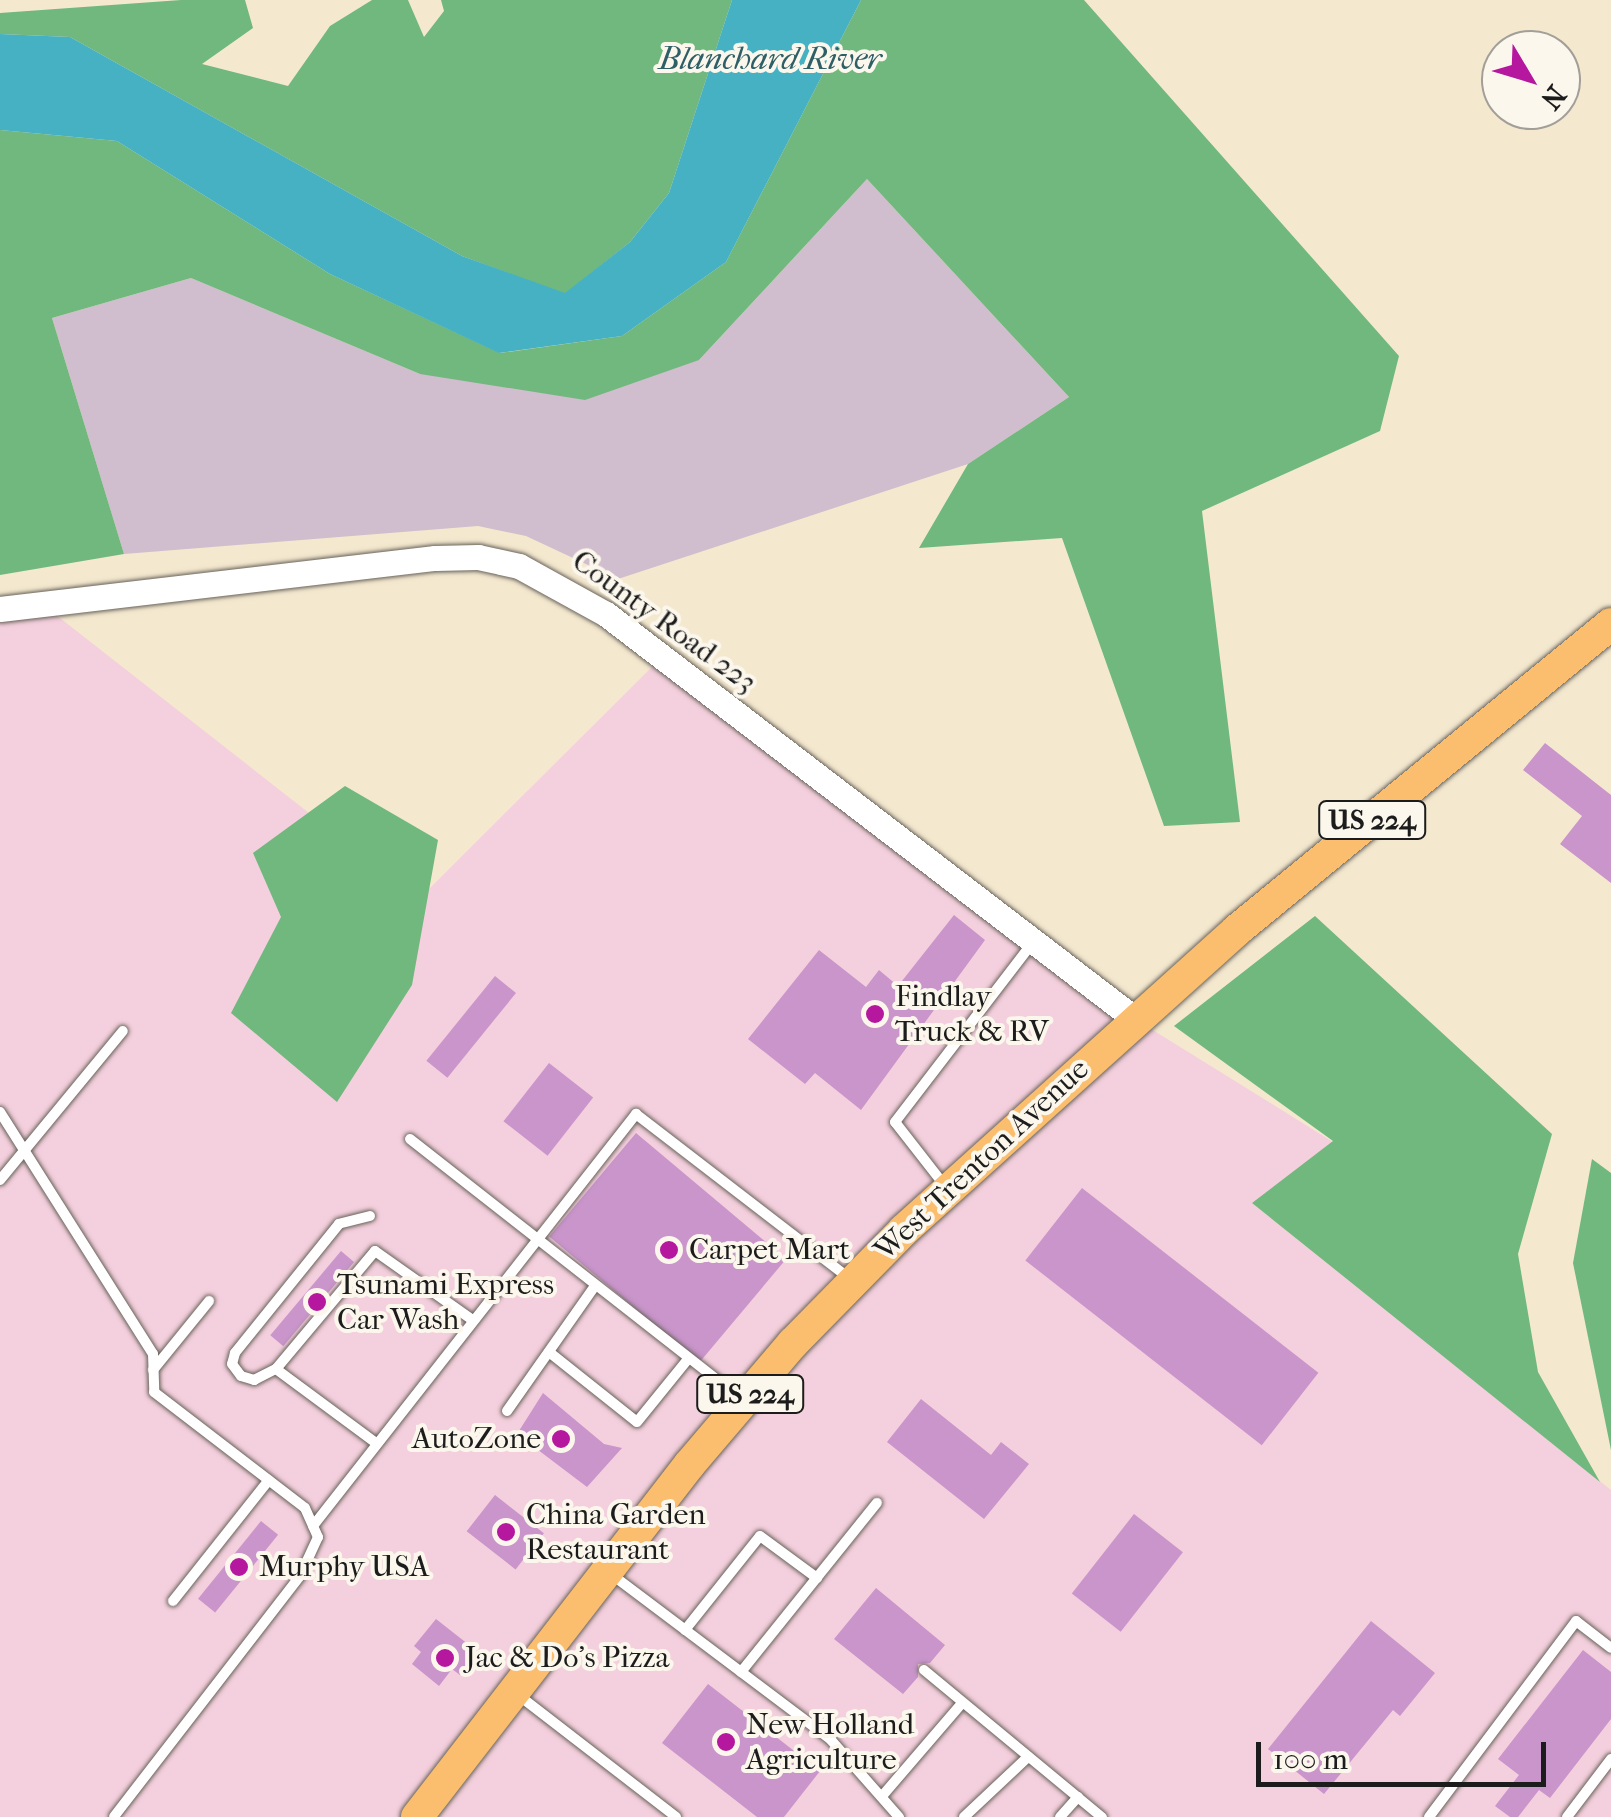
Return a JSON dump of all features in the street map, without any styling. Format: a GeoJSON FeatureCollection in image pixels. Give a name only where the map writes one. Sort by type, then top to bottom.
{"type":"FeatureCollection","features":[{"type":"Feature","properties":{"kind":"main road","name":"US 224"},"geometry":{"type":"LineString","coordinates":[[1136,1019],[1610,626]]}},
{"type":"Feature","properties":{"kind":"main road","name":"West Trenton Avenue"},"geometry":{"type":"LineString","coordinates":[[417,1817],[605,1570],[743,1401],[854,1281],[947,1190],[1136,1019]]}},
{"type":"Feature","properties":{"kind":"street","name":"County Road 223"},"geometry":{"type":"LineString","coordinates":[[0,609],[435,558],[478,557],[519,566],[606,614],[1136,1019]]}},
{"type":"Feature","properties":{"kind":"lane"},"geometry":{"type":"LineString","coordinates":[[947,1190],[895,1122],[1033,941]]}},
{"type":"Feature","properties":{"kind":"lane"},"geometry":{"type":"LineString","coordinates":[[0,1180],[123,1031]]}},
{"type":"Feature","properties":{"kind":"lane"},"geometry":{"type":"LineString","coordinates":[[0,1112],[153,1354],[154,1392],[305,1508],[318,1537],[300,1576],[114,1817]]}},
{"type":"Feature","properties":{"kind":"lane"},"geometry":{"type":"LineString","coordinates":[[313,1526],[534,1237],[636,1114],[854,1281]]}},
{"type":"Feature","properties":{"kind":"lane"},"geometry":{"type":"LineString","coordinates":[[410,1140],[743,1401]]}},
{"type":"Feature","properties":{"kind":"lane"},"geometry":{"type":"LineString","coordinates":[[370,1216],[339,1224],[232,1364],[254,1380],[276,1369],[375,1251],[471,1319]]}},
{"type":"Feature","properties":{"kind":"lane"},"geometry":{"type":"LineString","coordinates":[[507,1411],[595,1286]]}},
{"type":"Feature","properties":{"kind":"lane"},"geometry":{"type":"LineString","coordinates":[[153,1370],[209,1301]]}},
{"type":"Feature","properties":{"kind":"lane"},"geometry":{"type":"LineString","coordinates":[[549,1352],[638,1422],[688,1358]]}},
{"type":"Feature","properties":{"kind":"lane"},"geometry":{"type":"LineString","coordinates":[[276,1369],[376,1443]]}},
{"type":"Feature","properties":{"kind":"lane"},"geometry":{"type":"LineString","coordinates":[[172,1601],[269,1480]]}},
{"type":"Feature","properties":{"kind":"lane"},"geometry":{"type":"LineString","coordinates":[[741,1672],[877,1503]]}},
{"type":"Feature","properties":{"kind":"lane"},"geometry":{"type":"LineString","coordinates":[[685,1630],[760,1536],[816,1578]]}},
{"type":"Feature","properties":{"kind":"lane"},"geometry":{"type":"LineString","coordinates":[[605,1570],[832,1740],[899,1817]]}},
{"type":"Feature","properties":{"kind":"lane"},"geometry":{"type":"LineString","coordinates":[[1428,1817],[1576,1622],[1611,1648]]}},
{"type":"Feature","properties":{"kind":"lane"},"geometry":{"type":"LineString","coordinates":[[924,1670],[1102,1817]]}},
{"type":"Feature","properties":{"kind":"lane"},"geometry":{"type":"LineString","coordinates":[[512,1690],[676,1817]]}},
{"type":"Feature","properties":{"kind":"lane"},"geometry":{"type":"LineString","coordinates":[[883,1796],[962,1703]]}},
{"type":"Feature","properties":{"kind":"lane"},"geometry":{"type":"LineString","coordinates":[[964,1817],[1028,1757]]}},
{"type":"Feature","properties":{"kind":"lane"},"geometry":{"type":"LineString","coordinates":[[1567,1817],[1611,1759]]}},
{"type":"Feature","properties":{"kind":"lane"},"geometry":{"type":"LineString","coordinates":[[1060,1817],[1078,1798]]}},
{"type":"Feature","properties":{"kind":"shaded area"},"geometry":{"type":"Polygon","coordinates":[[[867,179],[1069,397],[968,464],[618,579],[526,536],[478,526],[124,554],[52,318],[191,278],[420,374],[699,360],[867,179]]]}},
{"type":"Feature","properties":{"kind":"shaded area"},"geometry":{"type":"Polygon","coordinates":[[[42,604],[419,899],[662,657],[1135,1019],[1333,1142],[1252,1203],[1611,1490],[1611,1817],[0,1817],[0,609],[42,604]]]}},
{"type":"Feature","properties":{"kind":"green space"},"geometry":{"type":"Polygon","coordinates":[[[181,0],[245,0],[253,28],[202,64],[288,86],[330,26],[372,0],[408,0],[424,37],[444,11],[441,0],[732,0],[669,193],[630,242],[565,294],[462,256],[70,37],[0,34],[0,13],[181,0]]]}},
{"type":"Feature","properties":{"kind":"green space"},"geometry":{"type":"Polygon","coordinates":[[[861,0],[1084,0],[1399,356],[1380,431],[1202,511],[1240,822],[1164,826],[1062,538],[919,548],[968,464],[1069,397],[867,179],[699,360],[585,400],[420,374],[191,278],[52,318],[124,554],[0,575],[0,130],[117,141],[330,274],[500,353],[622,336],[726,262],[861,0]]]}},
{"type":"Feature","properties":{"kind":"green space"},"geometry":{"type":"Polygon","coordinates":[[[345,786],[438,840],[412,985],[337,1102],[231,1013],[281,917],[253,853],[345,786]]]}},
{"type":"Feature","properties":{"kind":"green space"},"geometry":{"type":"Polygon","coordinates":[[[1315,916],[1552,1134],[1518,1254],[1538,1372],[1600,1482],[1252,1203],[1333,1141],[1174,1026],[1315,916]]]}},
{"type":"Feature","properties":{"kind":"green space"},"geometry":{"type":"Polygon","coordinates":[[[1592,1159],[1611,1173],[1611,1450],[1573,1263],[1592,1159]]]}},
{"type":"Feature","properties":{"kind":"water","name":"Blanchard River"},"geometry":{"type":"Polygon","coordinates":[[[732,0],[861,0],[726,262],[622,336],[499,353],[330,274],[117,141],[0,130],[0,34],[70,37],[462,256],[565,293],[630,242],[669,193],[732,0]]]}},
{"type":"Feature","properties":{"kind":"building"},"geometry":{"type":"Polygon","coordinates":[[[1545,743],[1611,795],[1611,883],[1560,844],[1582,816],[1523,770],[1545,743]]]}},
{"type":"Feature","properties":{"kind":"building"},"geometry":{"type":"Polygon","coordinates":[[[954,915],[985,940],[861,1110],[815,1073],[805,1084],[748,1039],[819,950],[866,987],[879,970],[898,986],[954,915]]]}},
{"type":"Feature","properties":{"kind":"building"},"geometry":{"type":"Polygon","coordinates":[[[495,976],[516,993],[447,1078],[426,1061],[495,976]]]}},
{"type":"Feature","properties":{"kind":"building"},"geometry":{"type":"Polygon","coordinates":[[[549,1063],[593,1097],[548,1156],[503,1121],[549,1063]]]}},
{"type":"Feature","properties":{"kind":"building","name":"Carpet Mart"},"geometry":{"type":"Polygon","coordinates":[[[636,1133],[786,1259],[699,1362],[549,1236],[636,1133]]]}},
{"type":"Feature","properties":{"kind":"building"},"geometry":{"type":"Polygon","coordinates":[[[1082,1188],[1318,1373],[1262,1445],[1025,1260],[1082,1188]]]}},
{"type":"Feature","properties":{"kind":"building"},"geometry":{"type":"Polygon","coordinates":[[[341,1251],[354,1262],[283,1346],[270,1335],[341,1251]]]}},
{"type":"Feature","properties":{"kind":"building","name":"AutoZone"},"geometry":{"type":"Polygon","coordinates":[[[543,1393],[604,1444],[622,1448],[587,1487],[517,1434],[543,1393]]]}},
{"type":"Feature","properties":{"kind":"building"},"geometry":{"type":"Polygon","coordinates":[[[921,1399],[991,1455],[1001,1442],[1029,1464],[984,1519],[887,1442],[921,1399]]]}},
{"type":"Feature","properties":{"kind":"building","name":"China Garden Restaurant"},"geometry":{"type":"Polygon","coordinates":[[[495,1495],[544,1533],[516,1569],[467,1531],[495,1495]]]}},
{"type":"Feature","properties":{"kind":"building"},"geometry":{"type":"Polygon","coordinates":[[[1134,1514],[1183,1552],[1121,1632],[1072,1594],[1134,1514]]]}},
{"type":"Feature","properties":{"kind":"building","name":"Murphy USA"},"geometry":{"type":"Polygon","coordinates":[[[261,1521],[278,1535],[215,1613],[198,1599],[261,1521]]]}},
{"type":"Feature","properties":{"kind":"building"},"geometry":{"type":"Polygon","coordinates":[[[876,1588],[945,1645],[930,1663],[918,1664],[918,1677],[903,1694],[834,1639],[876,1588]]]}},
{"type":"Feature","properties":{"kind":"building","name":"Jac & Do's Pizza"},"geometry":{"type":"Polygon","coordinates":[[[436,1619],[478,1652],[460,1675],[452,1669],[439,1686],[412,1664],[421,1652],[414,1646],[436,1619]]]}},
{"type":"Feature","properties":{"kind":"building"},"geometry":{"type":"Polygon","coordinates":[[[1371,1621],[1435,1673],[1400,1716],[1393,1710],[1324,1794],[1268,1749],[1371,1621]]]}},
{"type":"Feature","properties":{"kind":"building"},"geometry":{"type":"Polygon","coordinates":[[[1583,1650],[1611,1672],[1611,1719],[1550,1798],[1539,1790],[1518,1817],[1510,1817],[1495,1806],[1519,1775],[1498,1759],[1583,1650]]]}},
{"type":"Feature","properties":{"kind":"building"},"geometry":{"type":"Polygon","coordinates":[[[708,1684],[820,1771],[784,1817],[757,1817],[662,1743],[708,1684]]]}},
{"type":"Feature","properties":{"kind":"place","name":"Findlay Truck & RV"},"geometry":{"type":"Point","coordinates":[875,1014]}},
{"type":"Feature","properties":{"kind":"place","name":"Carpet Mart"},"geometry":{"type":"Point","coordinates":[669,1250]}},
{"type":"Feature","properties":{"kind":"place","name":"Tsunami Express Car Wash"},"geometry":{"type":"Point","coordinates":[317,1302]}},
{"type":"Feature","properties":{"kind":"place","name":"AutoZone"},"geometry":{"type":"Point","coordinates":[561,1439]}},
{"type":"Feature","properties":{"kind":"place","name":"China Garden Restaurant"},"geometry":{"type":"Point","coordinates":[506,1532]}},
{"type":"Feature","properties":{"kind":"place","name":"Murphy USA"},"geometry":{"type":"Point","coordinates":[239,1567]}},
{"type":"Feature","properties":{"kind":"place","name":"Jac & Do's Pizza"},"geometry":{"type":"Point","coordinates":[445,1658]}},
{"type":"Feature","properties":{"kind":"place","name":"New Holland Agriculture"},"geometry":{"type":"Point","coordinates":[726,1742]}}]}
